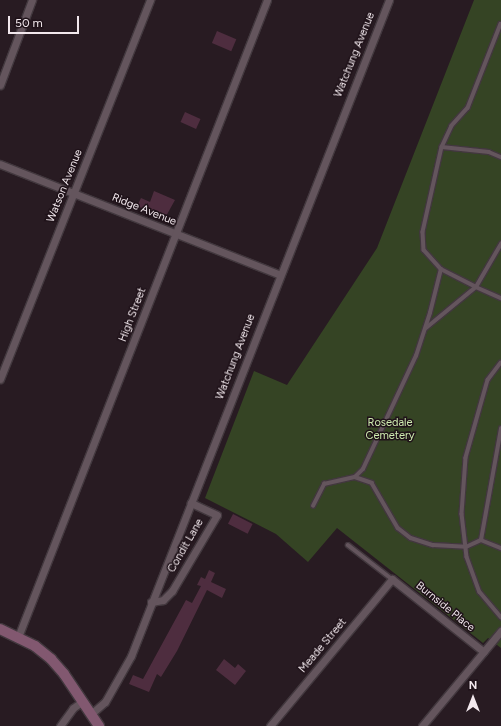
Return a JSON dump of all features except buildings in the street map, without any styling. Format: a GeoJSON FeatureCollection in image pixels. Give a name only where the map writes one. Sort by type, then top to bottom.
{"type":"FeatureCollection","features":[{"type":"Feature","properties":{"kind":"main road"},"geometry":{"type":"LineString","coordinates":[[0,628],[18,637],[51,659],[83,701],[99,726]]}},
{"type":"Feature","properties":{"kind":"street"},"geometry":{"type":"LineString","coordinates":[[0,84],[32,0]]}},
{"type":"Feature","properties":{"kind":"street","name":"Watson Avenue"},"geometry":{"type":"LineString","coordinates":[[0,380],[150,0]]}},
{"type":"Feature","properties":{"kind":"street","name":"High Street"},"geometry":{"type":"LineString","coordinates":[[18,637],[267,0]]}},
{"type":"Feature","properties":{"kind":"street","name":"Watchung Avenue"},"geometry":{"type":"LineString","coordinates":[[91,714],[105,702],[127,663],[389,0]]}},
{"type":"Feature","properties":{"kind":"street","name":"Ridge Avenue"},"geometry":{"type":"LineString","coordinates":[[0,164],[280,275]]}},
{"type":"Feature","properties":{"kind":"street","name":"Condit Lane"},"geometry":{"type":"LineString","coordinates":[[151,602],[163,600],[172,591],[217,515],[191,503]]}},
{"type":"Feature","properties":{"kind":"street","name":"Burnside Place"},"geometry":{"type":"LineString","coordinates":[[392,579],[484,652]]}},
{"type":"Feature","properties":{"kind":"street","name":"Meade Street"},"geometry":{"type":"LineString","coordinates":[[270,726],[392,579]]}},
{"type":"Feature","properties":{"kind":"street"},"geometry":{"type":"LineString","coordinates":[[422,726],[501,631]]}},
{"type":"Feature","properties":{"kind":"street"},"geometry":{"type":"LineString","coordinates":[[60,726],[74,708],[83,701]]}},
{"type":"Feature","properties":{"kind":"lane"},"geometry":{"type":"LineString","coordinates":[[501,24],[468,108],[452,126],[442,147],[422,232],[424,250],[441,269],[501,298]]}},
{"type":"Feature","properties":{"kind":"lane"},"geometry":{"type":"LineString","coordinates":[[442,147],[489,152],[501,156]]}},
{"type":"Feature","properties":{"kind":"lane"},"geometry":{"type":"LineString","coordinates":[[425,329],[476,287],[501,244]]}},
{"type":"Feature","properties":{"kind":"lane"},"geometry":{"type":"LineString","coordinates":[[355,477],[363,469],[377,442],[416,356],[441,269]]}},
{"type":"Feature","properties":{"kind":"lane"},"geometry":{"type":"LineString","coordinates":[[501,363],[488,380],[466,458],[462,514],[467,557],[480,592],[501,617]]}},
{"type":"Feature","properties":{"kind":"lane"},"geometry":{"type":"LineString","coordinates":[[481,540],[501,429]]}},
{"type":"Feature","properties":{"kind":"lane"},"geometry":{"type":"LineString","coordinates":[[313,506],[324,484],[355,477],[372,483],[398,528],[411,538],[432,545],[466,547],[481,540],[501,548]]}},
{"type":"Feature","properties":{"kind":"lane"},"geometry":{"type":"LineString","coordinates":[[348,544],[392,579]]}},
{"type":"Feature","properties":{"kind":"green space","name":"Rosedale Cemetery"},"geometry":{"type":"Polygon","coordinates":[[[474,0],[501,0],[501,648],[488,638],[483,643],[337,528],[308,562],[276,534],[205,498],[254,371],[287,385],[377,248],[474,0]]]}}]}
